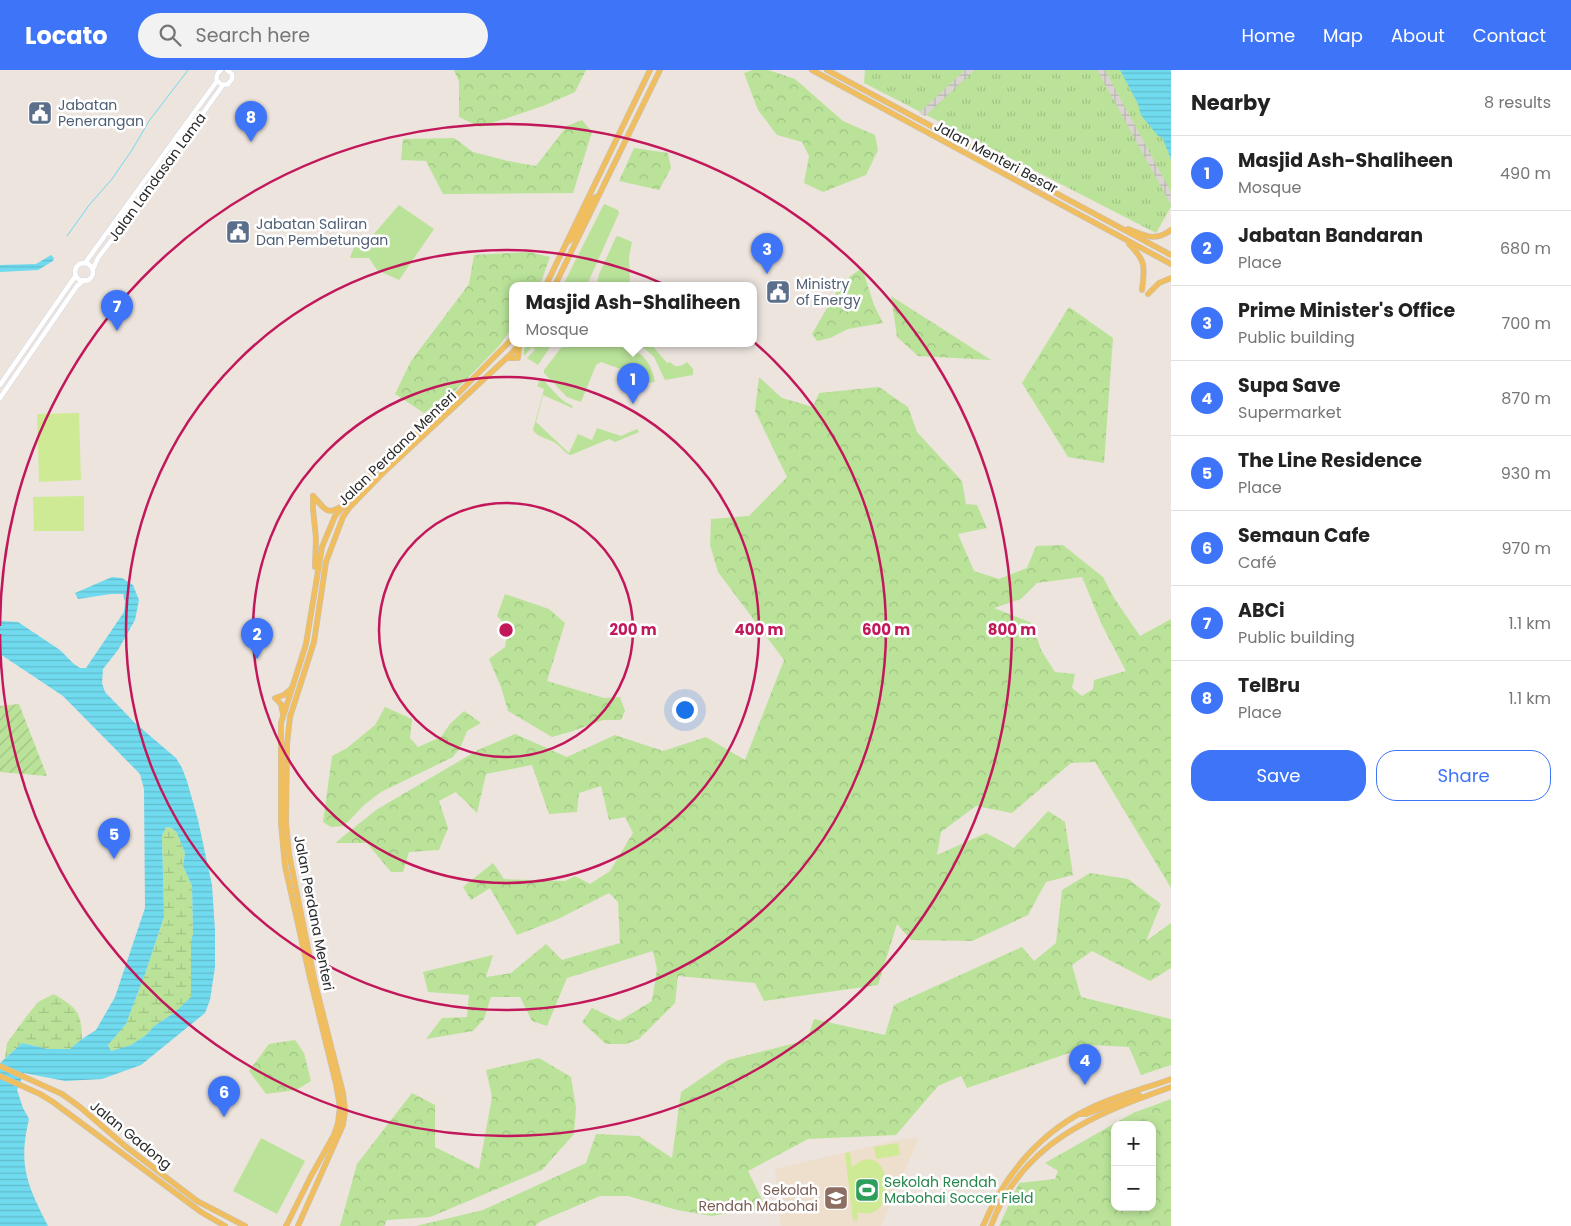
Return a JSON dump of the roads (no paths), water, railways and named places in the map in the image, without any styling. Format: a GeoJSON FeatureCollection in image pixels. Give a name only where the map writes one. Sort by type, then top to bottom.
{"type":"FeatureCollection","features":[{"type":"Feature","properties":{"kind":"main road","name":"Jalan Landasan Lama"},"geometry":{"type":"LineString","coordinates":[[85,263],[217,81],[216,76],[221,70]]}},
{"type":"Feature","properties":{"kind":"main road"},"geometry":{"type":"LineString","coordinates":[[227,70],[233,72]]}},
{"type":"Feature","properties":{"kind":"main road"},"geometry":{"type":"LineString","coordinates":[[548,282],[650,70]]}},
{"type":"Feature","properties":{"kind":"main road"},"geometry":{"type":"LineString","coordinates":[[556,282],[660,70]]}},
{"type":"Feature","properties":{"kind":"main road","name":"Jalan Menteri Besar"},"geometry":{"type":"LineString","coordinates":[[812,70],[1171,264]]}},
{"type":"Feature","properties":{"kind":"main road","name":"Jalan Menteri Besar"},"geometry":{"type":"LineString","coordinates":[[827,70],[1171,255]]}},
{"type":"Feature","properties":{"kind":"main road","name":"Jalan Landasan Lama"},"geometry":{"type":"LineString","coordinates":[[93,269],[98,258],[223,85],[230,83],[233,72]]}},
{"type":"Feature","properties":{"kind":"main road"},"geometry":{"type":"LineString","coordinates":[[217,81],[223,85]]}},
{"type":"Feature","properties":{"kind":"main road"},"geometry":{"type":"LineString","coordinates":[[169,148],[174,146],[193,121],[198,120]]}},
{"type":"Feature","properties":{"kind":"main road"},"geometry":{"type":"LineString","coordinates":[[567,243],[574,237],[592,199],[598,196]]}},
{"type":"Feature","properties":{"kind":"main road"},"geometry":{"type":"LineString","coordinates":[[107,234],[113,231],[131,206],[138,205]]}},
{"type":"Feature","properties":{"kind":"main road"},"geometry":{"type":"LineString","coordinates":[[1114,224],[1149,237],[1163,236],[1171,230]]}},
{"type":"Feature","properties":{"kind":"main road"},"geometry":{"type":"LineString","coordinates":[[1125,239],[1142,260],[1144,276],[1142,290]]}},
{"type":"Feature","properties":{"kind":"main road"},"geometry":{"type":"LineString","coordinates":[[0,385],[76,275],[77,267],[85,263],[90,265],[93,269],[90,278],[84,280],[78,286],[0,398]]}},
{"type":"Feature","properties":{"kind":"main road"},"geometry":{"type":"LineString","coordinates":[[76,275],[84,280]]}},
{"type":"Feature","properties":{"kind":"main road"},"geometry":{"type":"LineString","coordinates":[[1148,294],[1159,283],[1171,278]]}},
{"type":"Feature","properties":{"kind":"main road","name":"Jalan Perdana Menteri"},"geometry":{"type":"LineString","coordinates":[[284,1226],[334,1135],[340,1107],[283,855],[281,829],[281,731],[283,714],[308,636],[322,547],[331,523],[341,506],[367,478],[433,419],[509,342]]}},
{"type":"Feature","properties":{"kind":"main road","name":"Jalan Perdana Menteri"},"geometry":{"type":"LineString","coordinates":[[298,1226],[340,1131],[345,1111],[343,1093],[314,978],[286,833],[288,727],[314,642],[326,562],[338,527],[349,508],[383,473],[506,359],[516,347]]}},
{"type":"Feature","properties":{"kind":"main road"},"geometry":{"type":"LineString","coordinates":[[315,585],[316,538],[313,508],[314,496],[326,510],[332,511],[341,506]]}},
{"type":"Feature","properties":{"kind":"main road"},"geometry":{"type":"LineString","coordinates":[[283,714],[281,704],[276,698],[292,688]]}},
{"type":"Feature","properties":{"kind":"main road","name":"Jalan Gadong"},"geometry":{"type":"LineString","coordinates":[[0,1066],[52,1089],[72,1101],[125,1146],[197,1201],[245,1226]]}},
{"type":"Feature","properties":{"kind":"main road","name":"Jalan Gadong"},"geometry":{"type":"LineString","coordinates":[[0,1076],[22,1085],[53,1102],[120,1153],[202,1212],[225,1226]]}},
{"type":"Feature","properties":{"kind":"main road"},"geometry":{"type":"LineString","coordinates":[[983,1226],[998,1193],[1024,1160],[1052,1132],[1080,1114],[1112,1100],[1171,1079]]}},
{"type":"Feature","properties":{"kind":"main road"},"geometry":{"type":"LineString","coordinates":[[991,1226],[999,1206],[1010,1188],[1044,1150],[1058,1138],[1082,1123],[1171,1087]]}},
{"type":"Feature","properties":{"kind":"main road"},"geometry":{"type":"LineString","coordinates":[[1080,1114],[1086,1114],[1130,1098],[1161,1091]]}},
{"type":"Feature","properties":{"kind":"main road"},"geometry":{"type":"LineString","coordinates":[[120,1153],[125,1146]]}},
{"type":"Feature","properties":{"kind":"main road"},"geometry":{"type":"LineString","coordinates":[[1024,1160],[1041,1148],[1044,1150]]}},
{"type":"Feature","properties":{"kind":"water"},"geometry":{"type":"Polygon","coordinates":[[[1120,70],[1171,70],[1171,159],[1162,137],[1158,136],[1141,115],[1138,104],[1120,70]]]}},
{"type":"Feature","properties":{"kind":"water"},"geometry":{"type":"Polygon","coordinates":[[[51,255],[54,258],[53,261],[38,270],[0,272],[0,265],[36,264],[51,255]]]}},
{"type":"Feature","properties":{"kind":"water"},"geometry":{"type":"Polygon","coordinates":[[[112,577],[122,578],[133,585],[139,600],[135,620],[118,650],[103,669],[102,683],[105,692],[135,723],[176,758],[182,768],[198,820],[212,885],[215,967],[210,1000],[205,1013],[141,1065],[102,1079],[65,1081],[24,1073],[17,1090],[29,1119],[24,1149],[25,1162],[30,1186],[48,1226],[0,1226],[0,1063],[22,1043],[48,1049],[70,1049],[96,1030],[115,997],[145,908],[144,789],[140,774],[63,696],[0,654],[0,621],[18,622],[60,650],[74,664],[80,668],[86,668],[124,612],[125,602],[123,594],[78,599],[75,593],[112,577]],[[166,827],[162,836],[164,917],[126,1024],[108,1045],[111,1051],[131,1045],[146,1035],[154,1026],[174,1013],[191,997],[192,886],[183,866],[185,853],[177,833],[172,828],[166,827]]]}},
{"type":"Feature","properties":{"kind":"waterway"},"geometry":{"type":"LineString","coordinates":[[67,236],[90,204],[112,179],[149,121],[188,70]]}},
{"type":"Feature","properties":{"kind":"place","name":"Jabatan Penerangan"},"geometry":{"type":"Point","coordinates":[40,113]}},
{"type":"Feature","properties":{"kind":"place","name":"TelBru"},"geometry":{"type":"Point","coordinates":[251,142]}},
{"type":"Feature","properties":{"kind":"place","name":"Jabatan Saliran Dan Pembetungan"},"geometry":{"type":"Point","coordinates":[238,232]}},
{"type":"Feature","properties":{"kind":"place","name":"Prime Minister's Office"},"geometry":{"type":"Point","coordinates":[767,274]}},
{"type":"Feature","properties":{"kind":"place","name":"Ministry of Energy"},"geometry":{"type":"Point","coordinates":[778,292]}},
{"type":"Feature","properties":{"kind":"place","name":"ABCi"},"geometry":{"type":"Point","coordinates":[117,331]}},
{"type":"Feature","properties":{"kind":"place","name":"Masjid Ash-Shaliheen"},"geometry":{"type":"Point","coordinates":[633,404]}},
{"type":"Feature","properties":{"kind":"place","name":"Jabatan Bandaran"},"geometry":{"type":"Point","coordinates":[257,659]}},
{"type":"Feature","properties":{"kind":"place","name":"The Line Residence"},"geometry":{"type":"Point","coordinates":[114,859]}},
{"type":"Feature","properties":{"kind":"place","name":"Supa Save"},"geometry":{"type":"Point","coordinates":[1085,1085]}},
{"type":"Feature","properties":{"kind":"place","name":"Semaun Cafe"},"geometry":{"type":"Point","coordinates":[224,1117]}},
{"type":"Feature","properties":{"kind":"place","name":"Sekolah Rendah Mabohai Soccer Field"},"geometry":{"type":"Point","coordinates":[867,1190]}},
{"type":"Feature","properties":{"kind":"place","name":"Sekolah Rendah Mabohai"},"geometry":{"type":"Point","coordinates":[836,1198]}}]}
